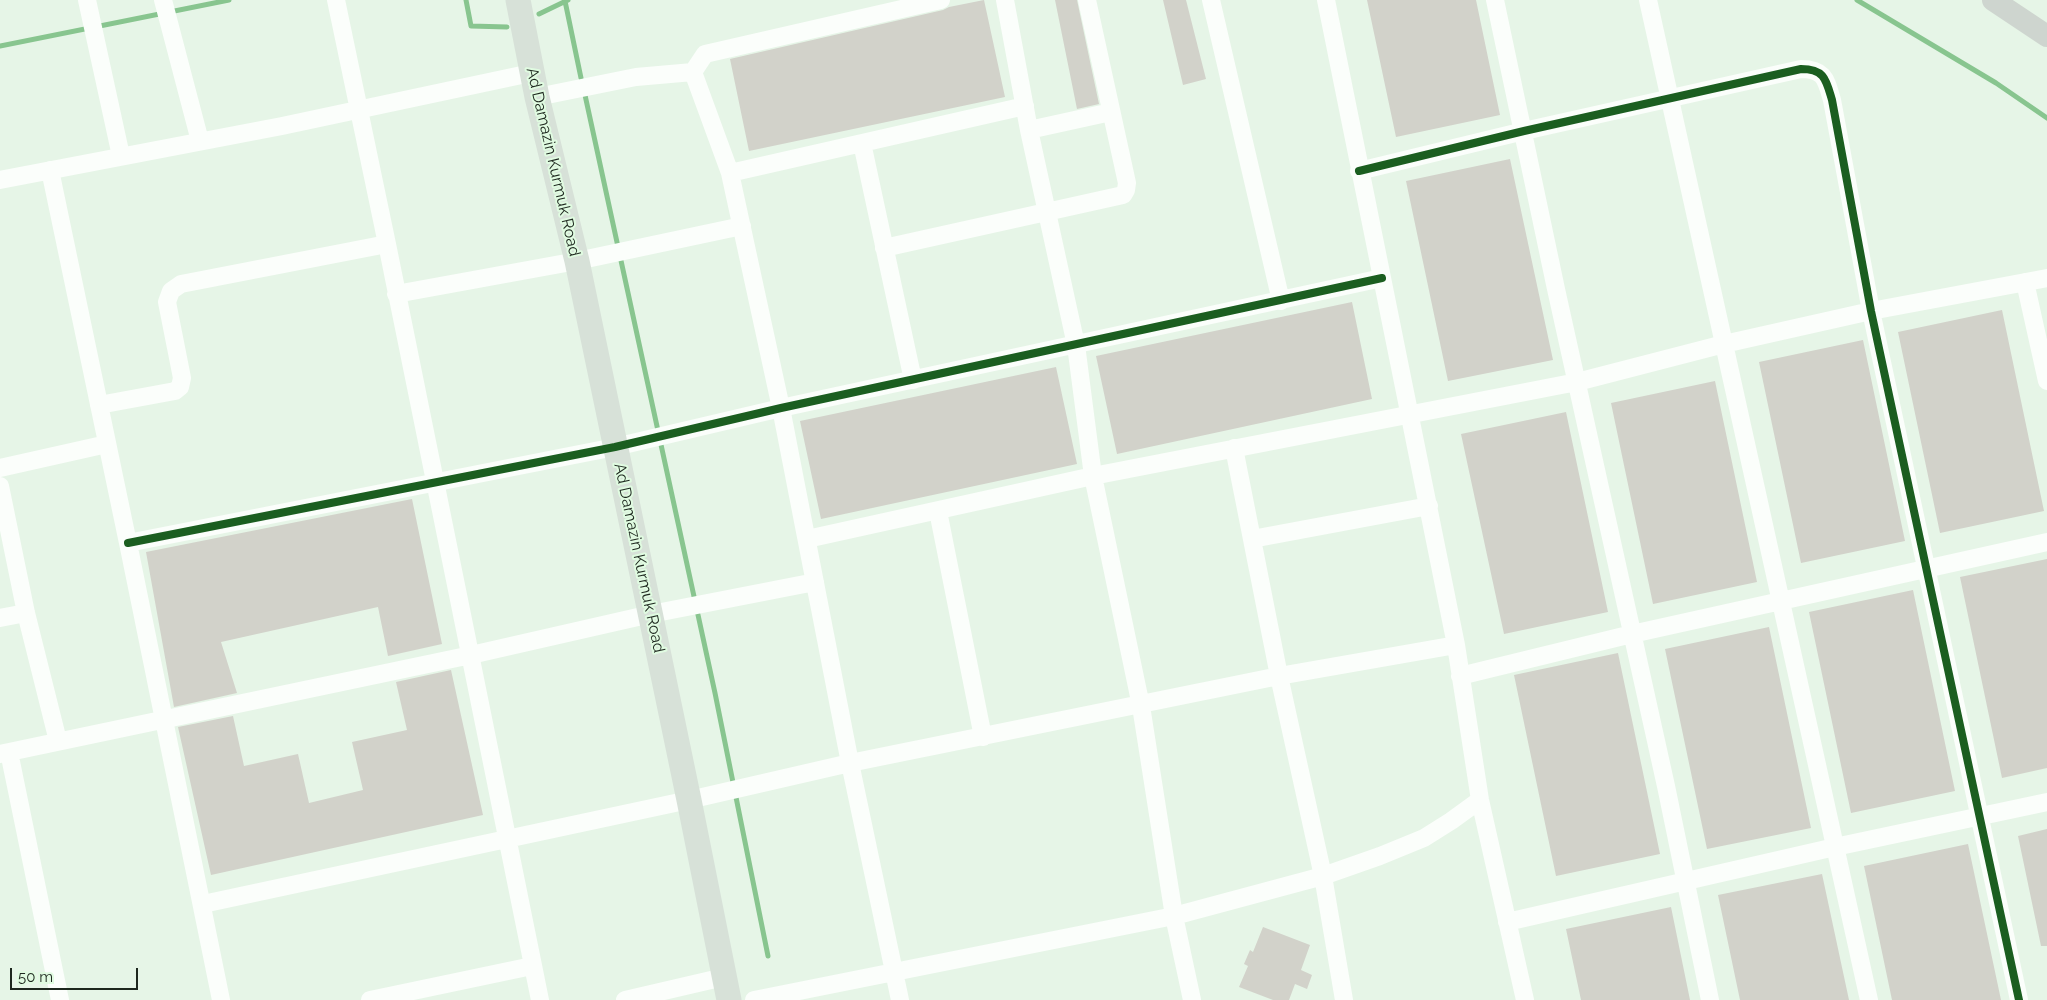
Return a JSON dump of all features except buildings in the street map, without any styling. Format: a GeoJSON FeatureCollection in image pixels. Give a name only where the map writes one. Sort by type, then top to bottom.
{"type":"FeatureCollection","features":[{"type":"Feature","properties":{"kind":"highway","name":"Ad Damazin Kurmuk Road"},"geometry":{"type":"LineString","coordinates":[[518,0],[531,73],[577,261],[651,614],[726,989]]}},
{"type":"Feature","properties":{"kind":"main road"},"geometry":{"type":"LineString","coordinates":[[1993,0],[2047,36]]}},
{"type":"Feature","properties":{"kind":"street"},"geometry":{"type":"LineString","coordinates":[[87,0],[121,156]]}},
{"type":"Feature","properties":{"kind":"street"},"geometry":{"type":"LineString","coordinates":[[163,0],[200,141]]}},
{"type":"Feature","properties":{"kind":"street"},"geometry":{"type":"LineString","coordinates":[[336,0],[540,1000]]}},
{"type":"Feature","properties":{"kind":"street"},"geometry":{"type":"LineString","coordinates":[[693,72],[705,54],[941,0]]}},
{"type":"Feature","properties":{"kind":"street"},"geometry":{"type":"LineString","coordinates":[[1005,0],[1029,130],[1076,345],[1093,476],[1140,706],[1174,916],[1192,1000]]}},
{"type":"Feature","properties":{"kind":"street"},"geometry":{"type":"LineString","coordinates":[[884,248],[1123,195],[1127,183],[1087,0]]}},
{"type":"Feature","properties":{"kind":"street"},"geometry":{"type":"LineString","coordinates":[[1211,0],[1281,301]]}},
{"type":"Feature","properties":{"kind":"street"},"geometry":{"type":"LineString","coordinates":[[1326,0],[1456,645],[1480,800],[1525,1000]]}},
{"type":"Feature","properties":{"kind":"street"},"geometry":{"type":"LineString","coordinates":[[1495,0],[1710,1000]]}},
{"type":"Feature","properties":{"kind":"street"},"geometry":{"type":"LineString","coordinates":[[1648,0],[1869,1000]]}},
{"type":"Feature","properties":{"kind":"street"},"geometry":{"type":"LineString","coordinates":[[1359,170],[1801,69],[1810,69],[1826,78],[1832,100],[1871,311],[2019,1000]]}},
{"type":"Feature","properties":{"kind":"street"},"geometry":{"type":"LineString","coordinates":[[537,97],[636,77],[693,72]]}},
{"type":"Feature","properties":{"kind":"street"},"geometry":{"type":"LineString","coordinates":[[693,72],[730,173],[742,226],[782,408],[850,763],[900,1000]]}},
{"type":"Feature","properties":{"kind":"street"},"geometry":{"type":"LineString","coordinates":[[0,180],[531,73]]}},
{"type":"Feature","properties":{"kind":"street"},"geometry":{"type":"LineString","coordinates":[[730,173],[1025,106]]}},
{"type":"Feature","properties":{"kind":"street"},"geometry":{"type":"LineString","coordinates":[[1029,130],[1111,112]]}},
{"type":"Feature","properties":{"kind":"street"},"geometry":{"type":"LineString","coordinates":[[862,143],[913,380]]}},
{"type":"Feature","properties":{"kind":"street"},"geometry":{"type":"LineString","coordinates":[[50,170],[165,720],[221,1000]]}},
{"type":"Feature","properties":{"kind":"street"},"geometry":{"type":"LineString","coordinates":[[396,294],[577,261],[742,226]]}},
{"type":"Feature","properties":{"kind":"street"},"geometry":{"type":"LineString","coordinates":[[99,405],[175,391],[180,387],[182,378],[167,302],[172,291],[181,284],[387,244]]}},
{"type":"Feature","properties":{"kind":"street"},"geometry":{"type":"LineString","coordinates":[[128,543],[615,447],[782,408],[1382,278]]}},
{"type":"Feature","properties":{"kind":"street"},"geometry":{"type":"LineString","coordinates":[[807,539],[1093,476],[1577,382],[1724,344],[1871,311],[2047,278]]}},
{"type":"Feature","properties":{"kind":"street"},"geometry":{"type":"LineString","coordinates":[[2025,282],[2047,381]]}},
{"type":"Feature","properties":{"kind":"street"},"geometry":{"type":"LineString","coordinates":[[0,468],[107,444]]}},
{"type":"Feature","properties":{"kind":"street"},"geometry":{"type":"LineString","coordinates":[[1234,448],[1279,676],[1323,876],[1344,1000]]}},
{"type":"Feature","properties":{"kind":"street"},"geometry":{"type":"LineString","coordinates":[[0,486],[26,613],[58,741]]}},
{"type":"Feature","properties":{"kind":"street"},"geometry":{"type":"LineString","coordinates":[[1252,539],[1429,506]]}},
{"type":"Feature","properties":{"kind":"street"},"geometry":{"type":"LineString","coordinates":[[938,511],[983,737]]}},
{"type":"Feature","properties":{"kind":"street"},"geometry":{"type":"LineString","coordinates":[[1460,676],[1632,634],[2047,542]]}},
{"type":"Feature","properties":{"kind":"street"},"geometry":{"type":"LineString","coordinates":[[60,1000],[4,753],[471,655],[651,614],[815,582]]}},
{"type":"Feature","properties":{"kind":"street"},"geometry":{"type":"LineString","coordinates":[[0,618],[26,613]]}},
{"type":"Feature","properties":{"kind":"street"},"geometry":{"type":"LineString","coordinates":[[202,904],[689,800],[850,763],[1140,706],[1279,676],[1456,645]]}},
{"type":"Feature","properties":{"kind":"street"},"geometry":{"type":"LineString","coordinates":[[754,1000],[1174,916],[1323,876],[1424,838],[1451,822],[1480,800]]}},
{"type":"Feature","properties":{"kind":"street"},"geometry":{"type":"LineString","coordinates":[[1507,922],[1836,847],[2047,802]]}},
{"type":"Feature","properties":{"kind":"street"},"geometry":{"type":"LineString","coordinates":[[370,1000],[532,966]]}},
{"type":"Feature","properties":{"kind":"street"},"geometry":{"type":"LineString","coordinates":[[625,1000],[726,989]]}},
{"type":"Feature","properties":{"kind":"waterway"},"geometry":{"type":"LineString","coordinates":[[0,46],[229,0]]}},
{"type":"Feature","properties":{"kind":"waterway"},"geometry":{"type":"LineString","coordinates":[[466,0],[471,26],[507,27]]}},
{"type":"Feature","properties":{"kind":"waterway"},"geometry":{"type":"LineString","coordinates":[[539,14],[568,0]]}},
{"type":"Feature","properties":{"kind":"waterway"},"geometry":{"type":"LineString","coordinates":[[1857,0],[1996,83],[2047,118]]}},
{"type":"Feature","properties":{"kind":"waterway"},"geometry":{"type":"LineString","coordinates":[[565,1],[581,78]]}},
{"type":"Feature","properties":{"kind":"waterway"},"geometry":{"type":"LineString","coordinates":[[585,95],[715,693],[768,956]]}},
{"type":"Feature","properties":{"kind":"cycle path"},"geometry":{"type":"LineString","coordinates":[[1359,171],[1524,131],[1801,69],[1815,71],[1823,77],[1832,100],[1871,311],[2019,1000]]}},
{"type":"Feature","properties":{"kind":"cycle path"},"geometry":{"type":"LineString","coordinates":[[128,543],[615,447],[781,408],[1382,278]]}}]}
